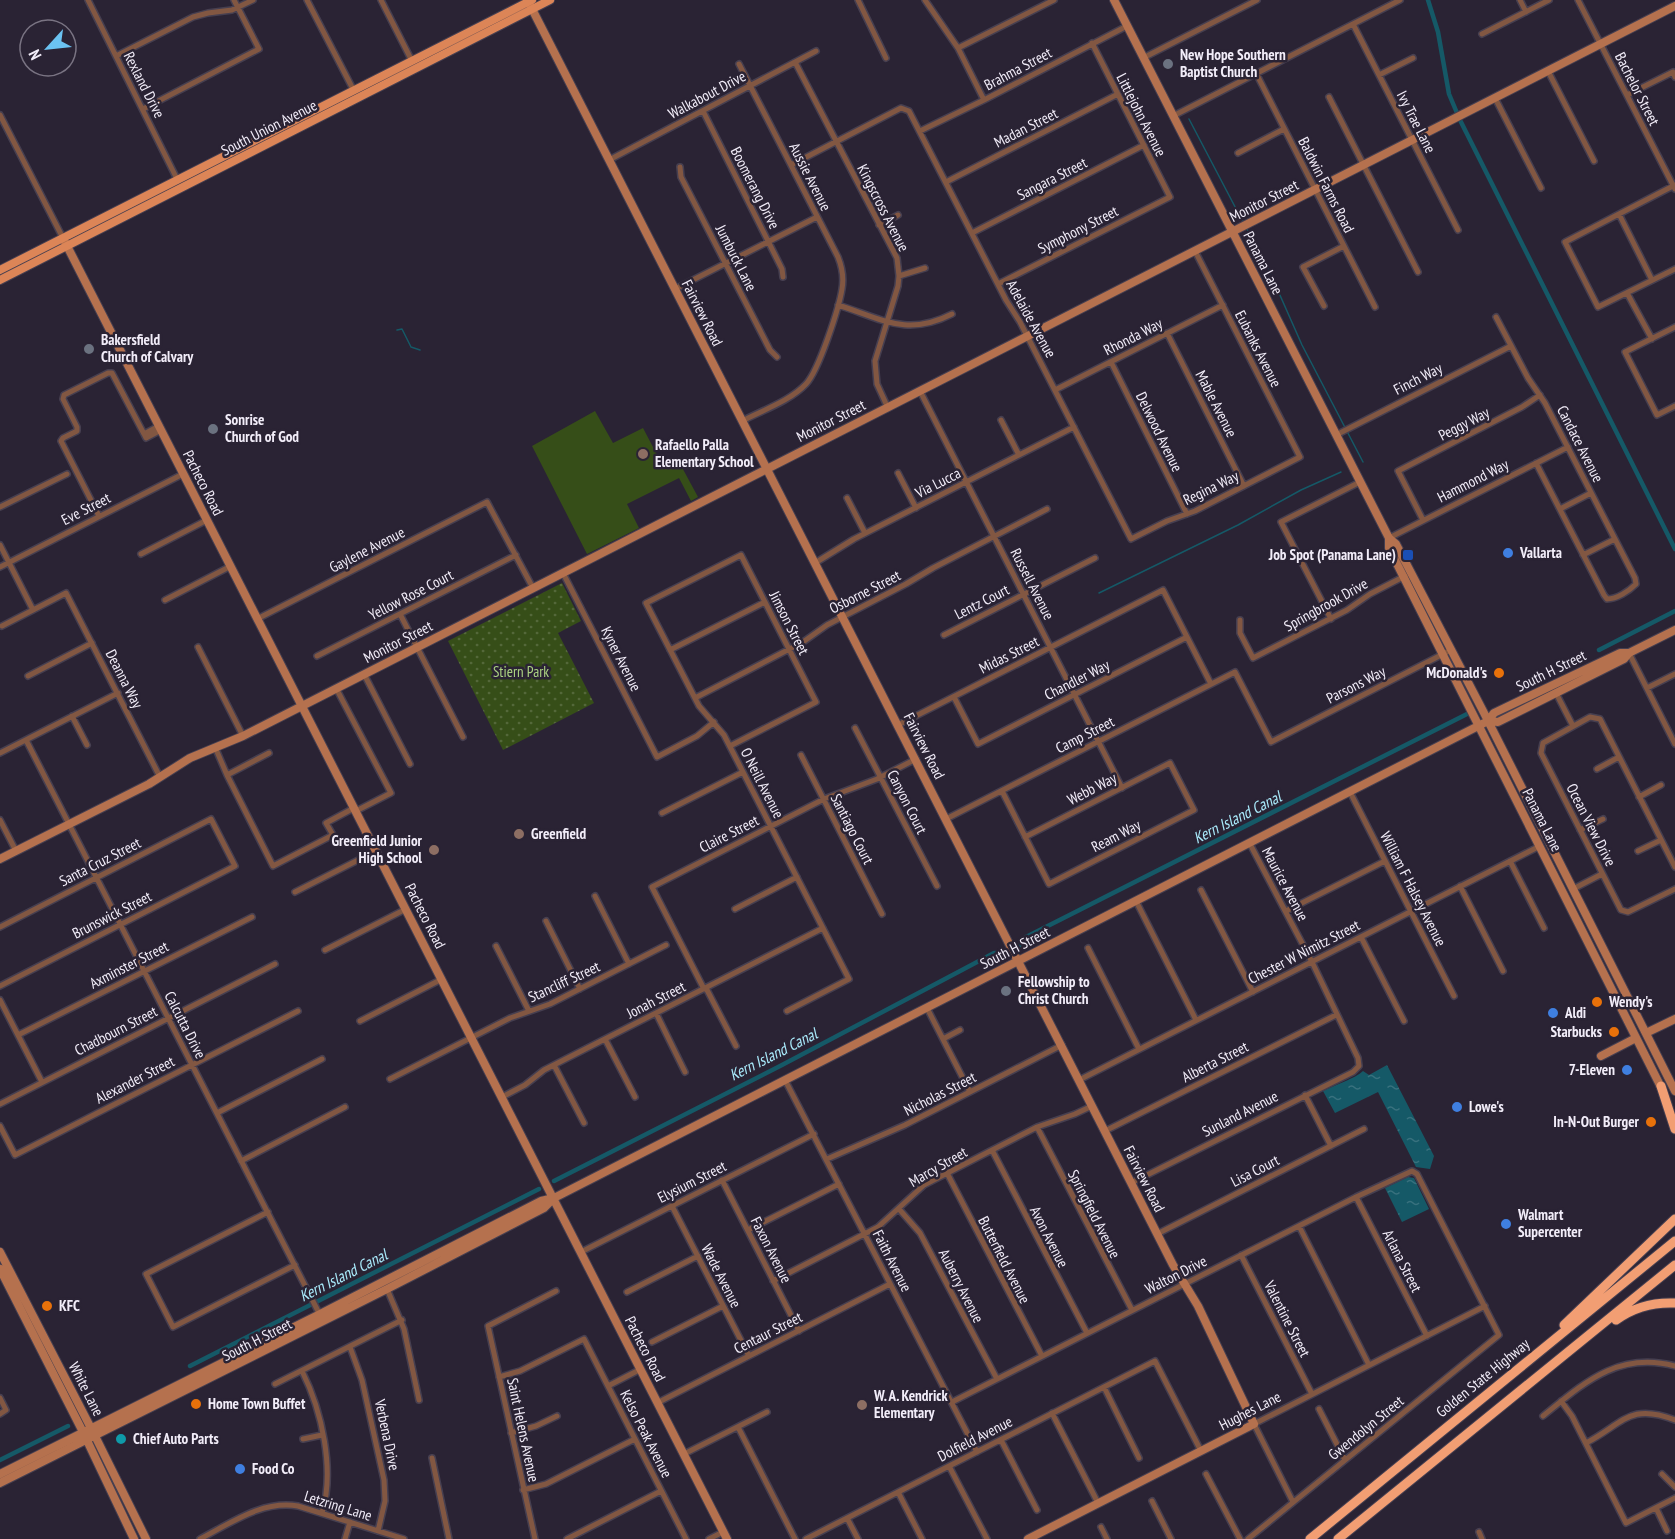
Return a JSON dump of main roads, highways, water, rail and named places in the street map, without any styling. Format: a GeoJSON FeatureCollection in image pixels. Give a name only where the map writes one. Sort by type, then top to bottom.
{"type":"FeatureCollection","features":[{"type":"Feature","properties":{"kind":"highway"},"geometry":{"type":"LineString","coordinates":[[1661,1086],[1675,1129]]}},
{"type":"Feature","properties":{"kind":"highway"},"geometry":{"type":"LineString","coordinates":[[1541,1350],[1548,1338],[1610,1283],[1675,1219]]}},
{"type":"Feature","properties":{"kind":"highway","name":"Golden State Highway"},"geometry":{"type":"LineString","coordinates":[[1310,1539],[1675,1241]]}},
{"type":"Feature","properties":{"kind":"highway"},"geometry":{"type":"LineString","coordinates":[[1338,1539],[1675,1265]]}},
{"type":"Feature","properties":{"kind":"highway"},"geometry":{"type":"LineString","coordinates":[[1541,1374],[1632,1310],[1657,1303],[1675,1303]]}},
{"type":"Feature","properties":{"kind":"main road","name":"South Union Avenue"},"geometry":{"type":"LineString","coordinates":[[0,270],[134,212],[213,167],[222,158],[412,61],[530,3],[550,0]]}},
{"type":"Feature","properties":{"kind":"main road","name":"South Union Avenue"},"geometry":{"type":"LineString","coordinates":[[0,280],[65,242],[421,66],[530,3]]}},
{"type":"Feature","properties":{"kind":"main road"},"geometry":{"type":"LineString","coordinates":[[421,66],[424,60],[454,44],[465,34]]}},
{"type":"Feature","properties":{"kind":"main road"},"geometry":{"type":"LineString","coordinates":[[311,122],[321,113],[348,99],[354,91]]}},
{"type":"Feature","properties":{"kind":"water"},"geometry":{"type":"Polygon","coordinates":[[[1387,1065],[1434,1156],[1430,1169],[1416,1167],[1378,1092],[1335,1113],[1323,1091],[1363,1071],[1369,1075],[1387,1065]]]}},
{"type":"Feature","properties":{"kind":"water"},"geometry":{"type":"Polygon","coordinates":[[[1408,1177],[1414,1178],[1429,1209],[1402,1222],[1385,1188],[1408,1177]]]}},
{"type":"Feature","properties":{"kind":"waterway"},"geometry":{"type":"LineString","coordinates":[[1428,0],[1438,32],[1449,94],[1457,113]]}},
{"type":"Feature","properties":{"kind":"waterway"},"geometry":{"type":"LineString","coordinates":[[1189,119],[1243,222]]}},
{"type":"Feature","properties":{"kind":"waterway"},"geometry":{"type":"LineString","coordinates":[[1460,120],[1675,549]]}},
{"type":"Feature","properties":{"kind":"waterway"},"geometry":{"type":"LineString","coordinates":[[1247,229],[1268,268],[1302,345],[1363,462]]}},
{"type":"Feature","properties":{"kind":"waterway"},"geometry":{"type":"LineString","coordinates":[[397,330],[402,329],[411,347],[420,350]]}},
{"type":"Feature","properties":{"kind":"waterway"},"geometry":{"type":"LineString","coordinates":[[1099,593],[1341,472]]}},
{"type":"Feature","properties":{"kind":"waterway","name":"Kern Island Canal"},"geometry":{"type":"LineString","coordinates":[[1599,650],[1675,611]]}},
{"type":"Feature","properties":{"kind":"waterway","name":"Kern Island Canal"},"geometry":{"type":"LineString","coordinates":[[1020,945],[1026,937],[1467,714]]}},
{"type":"Feature","properties":{"kind":"waterway","name":"Kern Island Canal"},"geometry":{"type":"LineString","coordinates":[[554,1181],[782,1065],[994,953],[1005,953]]}},
{"type":"Feature","properties":{"kind":"waterway","name":"Kern Island Canal"},"geometry":{"type":"LineString","coordinates":[[190,1366],[539,1189]]}},
{"type":"Feature","properties":{"kind":"waterway","name":"Kern Island Canal"},"geometry":{"type":"LineString","coordinates":[[0,1460],[68,1426]]}},
{"type":"Feature","properties":{"kind":"place","name":"New Hope Southern Baptist Church"},"geometry":{"type":"Point","coordinates":[1168,64]}},
{"type":"Feature","properties":{"kind":"place","name":"Bakersfield Church of Calvary"},"geometry":{"type":"Point","coordinates":[89,349]}},
{"type":"Feature","properties":{"kind":"place","name":"Sonrise Church of God"},"geometry":{"type":"Point","coordinates":[213,429]}},
{"type":"Feature","properties":{"kind":"place","name":"Rafaello Palla Elementary School"},"geometry":{"type":"Point","coordinates":[643,454]}},
{"type":"Feature","properties":{"kind":"place","name":"Vallarta"},"geometry":{"type":"Point","coordinates":[1508,553]}},
{"type":"Feature","properties":{"kind":"place","name":"Job Spot (Panama Lane)"},"geometry":{"type":"Point","coordinates":[1408,555]}},
{"type":"Feature","properties":{"kind":"place","name":"McDonald's"},"geometry":{"type":"Point","coordinates":[1499,673]}},
{"type":"Feature","properties":{"kind":"place","name":"Greenfield"},"geometry":{"type":"Point","coordinates":[519,834]}},
{"type":"Feature","properties":{"kind":"place","name":"Greenfield Junior High School"},"geometry":{"type":"Point","coordinates":[434,850]}},
{"type":"Feature","properties":{"kind":"place","name":"Fellowship to Christ Church"},"geometry":{"type":"Point","coordinates":[1006,991]}},
{"type":"Feature","properties":{"kind":"place","name":"Wendy's"},"geometry":{"type":"Point","coordinates":[1597,1002]}},
{"type":"Feature","properties":{"kind":"place","name":"Aldi"},"geometry":{"type":"Point","coordinates":[1553,1013]}},
{"type":"Feature","properties":{"kind":"place","name":"Starbucks"},"geometry":{"type":"Point","coordinates":[1614,1032]}},
{"type":"Feature","properties":{"kind":"place","name":"7-Eleven"},"geometry":{"type":"Point","coordinates":[1627,1070]}},
{"type":"Feature","properties":{"kind":"place","name":"Lowe's"},"geometry":{"type":"Point","coordinates":[1457,1107]}},
{"type":"Feature","properties":{"kind":"place","name":"In-N-Out Burger"},"geometry":{"type":"Point","coordinates":[1651,1122]}},
{"type":"Feature","properties":{"kind":"place","name":"Walmart Supercenter"},"geometry":{"type":"Point","coordinates":[1506,1224]}},
{"type":"Feature","properties":{"kind":"place","name":"KFC"},"geometry":{"type":"Point","coordinates":[47,1306]}},
{"type":"Feature","properties":{"kind":"place","name":"Home Town Buffet"},"geometry":{"type":"Point","coordinates":[196,1404]}},
{"type":"Feature","properties":{"kind":"place","name":"W. A. Kendrick Elementary"},"geometry":{"type":"Point","coordinates":[862,1405]}},
{"type":"Feature","properties":{"kind":"place","name":"Chief Auto Parts"},"geometry":{"type":"Point","coordinates":[121,1439]}},
{"type":"Feature","properties":{"kind":"place","name":"Food Co"},"geometry":{"type":"Point","coordinates":[240,1469]}},
{"type":"Feature","properties":{"kind":"park label","name":"Stiern Park"},"geometry":{"type":"Point","coordinates":[521,672]}}]}
